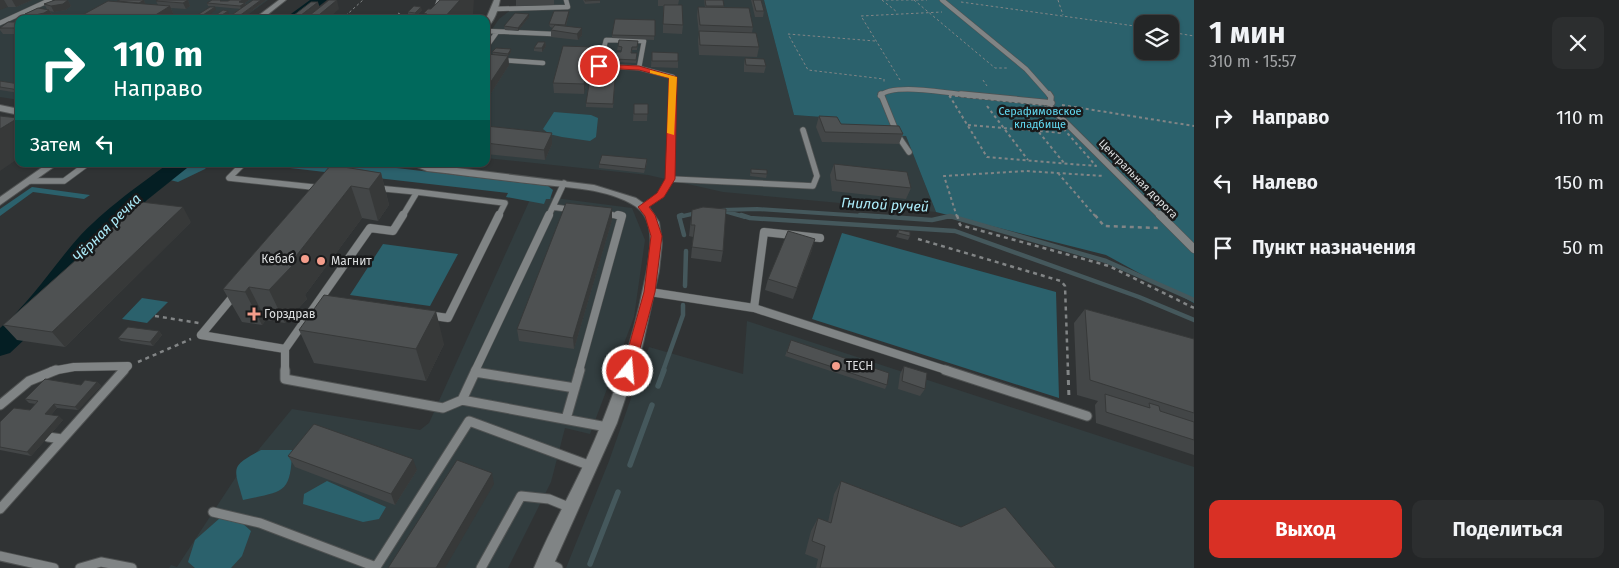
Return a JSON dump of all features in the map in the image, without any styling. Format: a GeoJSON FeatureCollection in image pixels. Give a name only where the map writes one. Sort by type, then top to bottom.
{"type":"FeatureCollection","features":[{"type":"Feature","properties":{"kind":"street"},"geometry":{"type":"LineString","coordinates":[[262,15],[283,0]]}},
{"type":"Feature","properties":{"kind":"street"},"geometry":{"type":"LineString","coordinates":[[490,19],[496,9],[497,0]]}},
{"type":"Feature","properties":{"kind":"street"},"geometry":{"type":"LineString","coordinates":[[0,108],[15,111]]}},
{"type":"Feature","properties":{"kind":"street"},"geometry":{"type":"LineString","coordinates":[[0,202],[49,167]]}},
{"type":"Feature","properties":{"kind":"street"},"geometry":{"type":"LineString","coordinates":[[424,167],[564,182],[613,193],[643,207],[650,215],[657,236],[650,292],[622,389],[591,466],[544,565]]}},
{"type":"Feature","properties":{"kind":"lane"},"geometry":{"type":"LineString","coordinates":[[17,15],[50,0]]}},
{"type":"Feature","properties":{"kind":"lane"},"geometry":{"type":"LineString","coordinates":[[433,15],[439,0]]}},
{"type":"Feature","properties":{"kind":"lane"},"geometry":{"type":"LineString","coordinates":[[496,9],[568,7],[566,0]]}},
{"type":"Feature","properties":{"kind":"lane","name":"Центральная дорога"},"geometry":{"type":"LineString","coordinates":[[942,0],[1026,68],[1051,97],[1052,103],[1050,107],[1194,249]]}},
{"type":"Feature","properties":{"kind":"lane"},"geometry":{"type":"LineString","coordinates":[[0,23],[15,16]]}},
{"type":"Feature","properties":{"kind":"lane"},"geometry":{"type":"LineString","coordinates":[[490,31],[553,34]]}},
{"type":"Feature","properties":{"kind":"lane"},"geometry":{"type":"LineString","coordinates":[[490,42],[497,32]]}},
{"type":"Feature","properties":{"kind":"lane"},"geometry":{"type":"LineString","coordinates":[[639,68],[644,41],[606,40],[599,66],[639,68],[673,77],[670,179],[661,195],[643,207]]}},
{"type":"Feature","properties":{"kind":"lane"},"geometry":{"type":"LineString","coordinates":[[490,59],[543,63]]}},
{"type":"Feature","properties":{"kind":"lane"},"geometry":{"type":"LineString","coordinates":[[909,152],[898,136],[880,95],[885,91],[906,89],[1052,103]]}},
{"type":"Feature","properties":{"kind":"lane"},"geometry":{"type":"LineString","coordinates":[[670,179],[807,188],[813,186],[817,176],[803,130]]}},
{"type":"Feature","properties":{"kind":"lane"},"geometry":{"type":"LineString","coordinates":[[30,181],[64,181],[83,167]]}},
{"type":"Feature","properties":{"kind":"lane"},"geometry":{"type":"LineString","coordinates":[[240,167],[229,178],[324,188]]}},
{"type":"Feature","properties":{"kind":"lane"},"geometry":{"type":"LineString","coordinates":[[318,196],[330,182],[337,183]]}},
{"type":"Feature","properties":{"kind":"lane"},"geometry":{"type":"LineString","coordinates":[[462,400],[554,207],[564,182]]}},
{"type":"Feature","properties":{"kind":"lane"},"geometry":{"type":"LineString","coordinates":[[364,186],[505,203],[448,318],[420,314]]}},
{"type":"Feature","properties":{"kind":"lane"},"geometry":{"type":"LineString","coordinates":[[417,192],[393,231],[370,228],[318,301],[285,349],[285,379],[444,408],[462,400],[606,427]]}},
{"type":"Feature","properties":{"kind":"lane"},"geometry":{"type":"LineString","coordinates":[[554,207],[583,211]]}},
{"type":"Feature","properties":{"kind":"lane"},"geometry":{"type":"LineString","coordinates":[[566,419],[622,216],[593,212]]}},
{"type":"Feature","properties":{"kind":"lane"},"geometry":{"type":"LineString","coordinates":[[754,308],[764,232],[820,238]]}},
{"type":"Feature","properties":{"kind":"lane"},"geometry":{"type":"LineString","coordinates":[[242,287],[201,335],[285,349]]}},
{"type":"Feature","properties":{"kind":"lane"},"geometry":{"type":"LineString","coordinates":[[650,292],[754,308],[1087,416]]}},
{"type":"Feature","properties":{"kind":"lane"},"geometry":{"type":"LineString","coordinates":[[318,301],[328,302]]}},
{"type":"Feature","properties":{"kind":"lane"},"geometry":{"type":"LineString","coordinates":[[0,405],[26,382],[37,376],[63,368],[128,366]]}},
{"type":"Feature","properties":{"kind":"lane"},"geometry":{"type":"LineString","coordinates":[[0,509],[128,366]]}},
{"type":"Feature","properties":{"kind":"lane"},"geometry":{"type":"LineString","coordinates":[[475,372],[575,388]]}},
{"type":"Feature","properties":{"kind":"lane"},"geometry":{"type":"LineString","coordinates":[[213,512],[260,523],[375,568],[469,422],[591,466]]}},
{"type":"Feature","properties":{"kind":"lane"},"geometry":{"type":"LineString","coordinates":[[48,437],[62,439]]}},
{"type":"Feature","properties":{"kind":"lane"},"geometry":{"type":"LineString","coordinates":[[485,567],[520,496],[549,499],[571,508]]}},
{"type":"Feature","properties":{"kind":"lane"},"geometry":{"type":"LineString","coordinates":[[2,559],[54,568]]}},
{"type":"Feature","properties":{"kind":"lane"},"geometry":{"type":"LineString","coordinates":[[80,568],[101,562],[132,568]]}},
{"type":"Feature","properties":{"kind":"lane"},"geometry":{"type":"LineString","coordinates":[[544,565],[558,568]]}},
{"type":"Feature","properties":{"kind":"path"},"geometry":{"type":"LineString","coordinates":[[346,15],[363,0]]}},
{"type":"Feature","properties":{"kind":"path"},"geometry":{"type":"LineString","coordinates":[[882,0],[898,13]]}},
{"type":"Feature","properties":{"kind":"path"},"geometry":{"type":"LineString","coordinates":[[886,0],[927,0]]}},
{"type":"Feature","properties":{"kind":"path"},"geometry":{"type":"LineString","coordinates":[[914,0],[995,68],[1026,68]]}},
{"type":"Feature","properties":{"kind":"path"},"geometry":{"type":"LineString","coordinates":[[1058,0],[1063,15]]}},
{"type":"Feature","properties":{"kind":"path"},"geometry":{"type":"LineString","coordinates":[[954,1],[1134,26]]}},
{"type":"Feature","properties":{"kind":"path"},"geometry":{"type":"LineString","coordinates":[[906,89],[861,16],[889,16],[888,13],[958,12]]}},
{"type":"Feature","properties":{"kind":"path"},"geometry":{"type":"LineString","coordinates":[[398,13],[402,15]]}},
{"type":"Feature","properties":{"kind":"path"},"geometry":{"type":"LineString","coordinates":[[875,41],[788,34],[808,70],[884,79],[885,91]]}},
{"type":"Feature","properties":{"kind":"path"},"geometry":{"type":"LineString","coordinates":[[1179,34],[1194,36]]}},
{"type":"Feature","properties":{"kind":"path"},"geometry":{"type":"LineString","coordinates":[[1043,105],[948,95],[987,156],[1096,166]]}},
{"type":"Feature","properties":{"kind":"path"},"geometry":{"type":"LineString","coordinates":[[981,98],[1028,160]]}},
{"type":"Feature","properties":{"kind":"path"},"geometry":{"type":"LineString","coordinates":[[1014,102],[1037,132],[1065,163]]}},
{"type":"Feature","properties":{"kind":"path"},"geometry":{"type":"LineString","coordinates":[[1052,103],[1194,126]]}},
{"type":"Feature","properties":{"kind":"path"},"geometry":{"type":"LineString","coordinates":[[968,126],[1037,132],[1078,133]]}},
{"type":"Feature","properties":{"kind":"path"},"geometry":{"type":"LineString","coordinates":[[337,183],[352,167]]}},
{"type":"Feature","properties":{"kind":"path"},"geometry":{"type":"LineString","coordinates":[[1123,178],[1026,171],[944,176],[960,225],[1109,266],[1194,308]]}},
{"type":"Feature","properties":{"kind":"path"},"geometry":{"type":"LineString","coordinates":[[1058,173],[1104,226],[1172,228]]}},
{"type":"Feature","properties":{"kind":"path"},"geometry":{"type":"LineString","coordinates":[[918,238],[1061,281],[1065,286],[1069,410]]}},
{"type":"Feature","properties":{"kind":"path"},"geometry":{"type":"LineString","coordinates":[[154,316],[210,324]]}},
{"type":"Feature","properties":{"kind":"path"},"geometry":{"type":"LineString","coordinates":[[128,366],[201,335]]}},
{"type":"Feature","properties":{"kind":"shaded area"},"geometry":{"type":"Polygon","coordinates":[[[0,0],[268,0],[247,15],[15,15],[15,99],[0,97],[0,0]]]}},
{"type":"Feature","properties":{"kind":"shaded area"},"geometry":{"type":"Polygon","coordinates":[[[516,0],[764,0],[794,115],[836,118],[842,134],[906,136],[936,212],[723,192],[648,175],[490,158],[490,32],[499,19],[516,6],[516,0]]]}},
{"type":"Feature","properties":{"kind":"shaded area"},"geometry":{"type":"Polygon","coordinates":[[[532,195],[632,208],[645,240],[634,317],[590,434],[565,428],[551,482],[508,568],[169,568],[171,565],[177,567],[236,477],[292,409],[420,430],[429,423],[532,195]]]}},
{"type":"Feature","properties":{"kind":"shaded area"},"geometry":{"type":"Polygon","coordinates":[[[747,321],[1194,467],[1194,568],[566,568],[609,461],[649,347],[743,374],[747,321]]]}},
{"type":"Feature","properties":{"kind":"green space","name":"Серафимовское кладбище"},"geometry":{"type":"Polygon","coordinates":[[[764,0],[1194,0],[1194,303],[1106,255],[936,212],[906,136],[842,134],[836,118],[794,115],[764,0]]]}},
{"type":"Feature","properties":{"kind":"green space"},"geometry":{"type":"Polygon","coordinates":[[[554,112],[591,115],[598,118],[596,137],[590,141],[549,134],[543,129],[554,112]]]}},
{"type":"Feature","properties":{"kind":"green space"},"geometry":{"type":"Polygon","coordinates":[[[172,167],[207,167],[178,182],[162,178],[163,173],[172,167]]]}},
{"type":"Feature","properties":{"kind":"green space"},"geometry":{"type":"Polygon","coordinates":[[[281,167],[388,167],[548,186],[553,190],[550,199],[546,199],[544,204],[506,197],[508,193],[281,167]]]}},
{"type":"Feature","properties":{"kind":"green space"},"geometry":{"type":"Polygon","coordinates":[[[32,187],[90,195],[84,199],[33,192],[0,216],[0,209],[32,187]]]}},
{"type":"Feature","properties":{"kind":"green space"},"geometry":{"type":"Polygon","coordinates":[[[842,233],[1056,292],[1059,398],[812,319],[842,233]]]}},
{"type":"Feature","properties":{"kind":"green space"},"geometry":{"type":"Polygon","coordinates":[[[383,244],[458,254],[430,306],[350,295],[383,244]]]}},
{"type":"Feature","properties":{"kind":"green space"},"geometry":{"type":"Polygon","coordinates":[[[142,298],[168,302],[147,323],[122,319],[142,298]]]}},
{"type":"Feature","properties":{"kind":"green space"},"geometry":{"type":"Polygon","coordinates":[[[261,450],[292,450],[290,476],[287,483],[276,492],[243,500],[236,474],[237,469],[243,460],[261,450]]]}},
{"type":"Feature","properties":{"kind":"green space"},"geometry":{"type":"Polygon","coordinates":[[[327,481],[386,507],[379,519],[363,522],[303,504],[304,494],[327,481]]]}},
{"type":"Feature","properties":{"kind":"green space"},"geometry":{"type":"Polygon","coordinates":[[[220,518],[241,522],[251,531],[242,556],[231,568],[195,568],[188,562],[195,540],[220,518]]]}},
{"type":"Feature","properties":{"kind":"building"},"geometry":{"type":"Polygon","coordinates":[[[55,0],[68,0],[63,4],[51,6],[44,4],[55,0]]]}},
{"type":"Feature","properties":{"kind":"building"},"geometry":{"type":"Polygon","coordinates":[[[144,0],[139,3],[117,1],[144,0]]]}},
{"type":"Feature","properties":{"kind":"building"},"geometry":{"type":"Polygon","coordinates":[[[188,0],[183,3],[156,1],[188,0]]]}},
{"type":"Feature","properties":{"kind":"building"},"geometry":{"type":"Polygon","coordinates":[[[212,0],[243,0],[239,2],[245,3],[240,6],[207,3],[212,0]]]}},
{"type":"Feature","properties":{"kind":"building"},"geometry":{"type":"Polygon","coordinates":[[[253,0],[261,0],[240,15],[232,15],[253,0]]]}},
{"type":"Feature","properties":{"kind":"building"},"geometry":{"type":"Polygon","coordinates":[[[329,0],[337,0],[319,15],[310,15],[329,0]]]}},
{"type":"Feature","properties":{"kind":"building"},"geometry":{"type":"Polygon","coordinates":[[[440,0],[460,0],[447,15],[426,15],[424,13],[440,0]]]}},
{"type":"Feature","properties":{"kind":"building"},"geometry":{"type":"Polygon","coordinates":[[[705,0],[723,0],[724,6],[706,6],[705,0]]]}},
{"type":"Feature","properties":{"kind":"building"},"geometry":{"type":"Polygon","coordinates":[[[753,0],[761,0],[764,11],[756,11],[753,0]]]}},
{"type":"Feature","properties":{"kind":"building"},"geometry":{"type":"Polygon","coordinates":[[[108,1],[170,6],[155,15],[82,15],[108,1]]]}},
{"type":"Feature","properties":{"kind":"building"},"geometry":{"type":"Polygon","coordinates":[[[311,2],[318,2],[301,15],[294,15],[311,2]]]}},
{"type":"Feature","properties":{"kind":"building"},"geometry":{"type":"Polygon","coordinates":[[[664,5],[682,5],[683,25],[663,24],[664,5]]]}},
{"type":"Feature","properties":{"kind":"building"},"geometry":{"type":"Polygon","coordinates":[[[414,6],[421,7],[415,13],[408,12],[414,6]]]}},
{"type":"Feature","properties":{"kind":"building"},"geometry":{"type":"Polygon","coordinates":[[[210,7],[215,7],[203,15],[197,15],[210,7]]]}},
{"type":"Feature","properties":{"kind":"building"},"geometry":{"type":"Polygon","coordinates":[[[698,7],[749,8],[753,27],[700,25],[698,7]]]}},
{"type":"Feature","properties":{"kind":"building"},"geometry":{"type":"Polygon","coordinates":[[[38,8],[49,10],[35,15],[25,14],[38,8]]]}},
{"type":"Feature","properties":{"kind":"building"},"geometry":{"type":"Polygon","coordinates":[[[223,10],[228,11],[222,15],[216,15],[223,10]]]}},
{"type":"Feature","properties":{"kind":"building"},"geometry":{"type":"Polygon","coordinates":[[[554,11],[569,11],[565,25],[549,24],[554,11]]]}},
{"type":"Feature","properties":{"kind":"building"},"geometry":{"type":"Polygon","coordinates":[[[515,13],[529,14],[518,28],[504,26],[515,13]]]}},
{"type":"Feature","properties":{"kind":"building"},"geometry":{"type":"Polygon","coordinates":[[[615,19],[655,20],[655,36],[612,35],[615,19]]]}},
{"type":"Feature","properties":{"kind":"building"},"geometry":{"type":"Polygon","coordinates":[[[8,22],[15,22],[14,28],[0,28],[8,22]]]}},
{"type":"Feature","properties":{"kind":"building"},"geometry":{"type":"Polygon","coordinates":[[[555,25],[582,28],[577,34],[551,30],[555,25]]]}},
{"type":"Feature","properties":{"kind":"building"},"geometry":{"type":"Polygon","coordinates":[[[699,31],[756,33],[759,47],[700,45],[699,31]]]}},
{"type":"Feature","properties":{"kind":"building"},"geometry":{"type":"Polygon","coordinates":[[[619,40],[638,41],[637,47],[632,47],[631,53],[637,53],[636,60],[614,59],[616,52],[621,52],[622,47],[618,46],[619,40]]]}},
{"type":"Feature","properties":{"kind":"building"},"geometry":{"type":"Polygon","coordinates":[[[538,42],[545,42],[542,48],[534,48],[538,42]]]}},
{"type":"Feature","properties":{"kind":"building"},"geometry":{"type":"Polygon","coordinates":[[[563,46],[592,47],[584,84],[553,83],[563,46]]]}},
{"type":"Feature","properties":{"kind":"building"},"geometry":{"type":"Polygon","coordinates":[[[496,48],[511,49],[508,54],[492,52],[496,48]]]}},
{"type":"Feature","properties":{"kind":"building"},"geometry":{"type":"Polygon","coordinates":[[[652,52],[678,53],[678,61],[652,61],[652,52]]]}},
{"type":"Feature","properties":{"kind":"building"},"geometry":{"type":"Polygon","coordinates":[[[490,54],[508,56],[490,83],[490,54]]]}},
{"type":"Feature","properties":{"kind":"building"},"geometry":{"type":"Polygon","coordinates":[[[745,58],[764,59],[766,66],[746,65],[745,58]]]}},
{"type":"Feature","properties":{"kind":"building"},"geometry":{"type":"Polygon","coordinates":[[[592,66],[616,67],[613,104],[586,103],[592,66]]]}},
{"type":"Feature","properties":{"kind":"building"},"geometry":{"type":"Polygon","coordinates":[[[0,81],[15,83],[15,89],[0,87],[0,81]]]}},
{"type":"Feature","properties":{"kind":"building"},"geometry":{"type":"Polygon","coordinates":[[[634,104],[648,104],[648,114],[634,114],[634,104]]]}},
{"type":"Feature","properties":{"kind":"building"},"geometry":{"type":"Polygon","coordinates":[[[0,116],[15,118],[15,120],[0,129],[0,116]]]}},
{"type":"Feature","properties":{"kind":"building"},"geometry":{"type":"Polygon","coordinates":[[[819,116],[837,117],[841,124],[899,126],[903,134],[825,132],[819,116]]]}},
{"type":"Feature","properties":{"kind":"building"},"geometry":{"type":"Polygon","coordinates":[[[490,126],[552,133],[544,150],[490,143],[490,126]]]}},
{"type":"Feature","properties":{"kind":"building"},"geometry":{"type":"Polygon","coordinates":[[[602,155],[647,159],[645,169],[599,164],[602,155]]]}},
{"type":"Feature","properties":{"kind":"building"},"geometry":{"type":"Polygon","coordinates":[[[834,164],[907,172],[911,188],[836,180],[834,164]]]}},
{"type":"Feature","properties":{"kind":"building"},"geometry":{"type":"Polygon","coordinates":[[[329,167],[344,167],[381,173],[369,189],[351,186],[289,265],[292,266],[269,290],[249,287],[245,292],[223,289],[329,167]]]}},
{"type":"Feature","properties":{"kind":"building"},"geometry":{"type":"Polygon","coordinates":[[[751,169],[767,170],[767,174],[751,173],[751,169]]]}},
{"type":"Feature","properties":{"kind":"building"},"geometry":{"type":"Polygon","coordinates":[[[141,202],[183,207],[52,332],[3,325],[141,202]]]}},
{"type":"Feature","properties":{"kind":"building"},"geometry":{"type":"Polygon","coordinates":[[[566,203],[612,208],[573,338],[517,329],[566,203]]]}},
{"type":"Feature","properties":{"kind":"building"},"geometry":{"type":"Polygon","coordinates":[[[703,207],[726,209],[723,251],[692,247],[695,225],[691,225],[692,210],[703,207]]]}},
{"type":"Feature","properties":{"kind":"building"},"geometry":{"type":"Polygon","coordinates":[[[899,230],[910,232],[910,236],[898,233],[899,230]]]}},
{"type":"Feature","properties":{"kind":"building"},"geometry":{"type":"Polygon","coordinates":[[[788,231],[815,239],[797,288],[768,279],[788,231]]]}},
{"type":"Feature","properties":{"kind":"building"},"geometry":{"type":"Polygon","coordinates":[[[324,295],[436,311],[416,349],[299,330],[324,295]]]}},
{"type":"Feature","properties":{"kind":"building"},"geometry":{"type":"Polygon","coordinates":[[[1085,309],[1194,339],[1194,413],[1090,380],[1085,309]]]}},
{"type":"Feature","properties":{"kind":"building"},"geometry":{"type":"Polygon","coordinates":[[[128,327],[159,331],[150,342],[118,338],[128,327]]]}},
{"type":"Feature","properties":{"kind":"building","name":"TECH"},"geometry":{"type":"Polygon","coordinates":[[[791,340],[889,373],[887,385],[787,352],[791,340]]]}},
{"type":"Feature","properties":{"kind":"building"},"geometry":{"type":"Polygon","coordinates":[[[904,366],[927,373],[925,389],[902,381],[904,366]]]}},
{"type":"Feature","properties":{"kind":"building"},"geometry":{"type":"Polygon","coordinates":[[[45,379],[81,385],[85,380],[97,382],[75,407],[54,404],[45,414],[59,416],[27,452],[0,447],[0,422],[14,408],[30,410],[38,401],[25,399],[45,379]]]}},
{"type":"Feature","properties":{"kind":"building"},"geometry":{"type":"Polygon","coordinates":[[[1105,394],[1150,408],[1149,403],[1159,406],[1160,411],[1194,422],[1194,440],[1106,412],[1105,394]]]}},
{"type":"Feature","properties":{"kind":"building"},"geometry":{"type":"Polygon","coordinates":[[[314,424],[413,459],[391,494],[288,456],[314,424]]]}},
{"type":"Feature","properties":{"kind":"building"},"geometry":{"type":"Polygon","coordinates":[[[457,460],[492,473],[436,568],[388,568],[457,460]]]}},
{"type":"Feature","properties":{"kind":"building"},"geometry":{"type":"Polygon","coordinates":[[[841,481],[961,527],[1005,507],[1056,568],[820,568],[825,546],[812,541],[818,518],[831,523],[841,481]]]}},
{"type":"Feature","properties":{"kind":"waterway","name":"Чёрная речка"},"geometry":{"type":"LineString","coordinates":[[297,15],[320,0]]}},
{"type":"Feature","properties":{"kind":"waterway","name":"Чёрная речка"},"geometry":{"type":"LineString","coordinates":[[0,345],[31,317],[82,249],[139,195],[177,167]]}},
{"type":"Feature","properties":{"kind":"waterway","name":"Гнилой ручей"},"geometry":{"type":"LineString","coordinates":[[721,210],[757,209],[879,217]]}},
{"type":"Feature","properties":{"kind":"waterway"},"geometry":{"type":"LineString","coordinates":[[724,211],[745,217]]}},
{"type":"Feature","properties":{"kind":"waterway","name":"Гнилой ручей"},"geometry":{"type":"LineString","coordinates":[[679,217],[696,213]]}},
{"type":"Feature","properties":{"kind":"waterway","name":"Гнилой ручей"},"geometry":{"type":"LineString","coordinates":[[679,217],[682,215]]}},
{"type":"Feature","properties":{"kind":"waterway"},"geometry":{"type":"LineString","coordinates":[[741,215],[750,218],[955,231],[1139,297],[1194,320]]}},
{"type":"Feature","properties":{"kind":"waterway","name":"Гнилой ручей"},"geometry":{"type":"LineString","coordinates":[[860,215],[932,220],[950,216],[1106,261],[1194,300]]}},
{"type":"Feature","properties":{"kind":"waterway"},"geometry":{"type":"LineString","coordinates":[[679,217],[684,235]]}},
{"type":"Feature","properties":{"kind":"waterway","name":"Гнилой ручей"},"geometry":{"type":"LineString","coordinates":[[947,217],[952,217]]}},
{"type":"Feature","properties":{"kind":"waterway"},"geometry":{"type":"LineString","coordinates":[[685,286],[686,251]]}},
{"type":"Feature","properties":{"kind":"waterway"},"geometry":{"type":"LineString","coordinates":[[663,371],[683,315],[683,305]]}},
{"type":"Feature","properties":{"kind":"waterway"},"geometry":{"type":"LineString","coordinates":[[658,386],[664,370]]}},
{"type":"Feature","properties":{"kind":"waterway"},"geometry":{"type":"LineString","coordinates":[[630,465],[652,405]]}},
{"type":"Feature","properties":{"kind":"waterway"},"geometry":{"type":"LineString","coordinates":[[590,564],[618,492]]}},
{"type":"Feature","properties":{"kind":"slow traffic"},"geometry":{"type":"LineString","coordinates":[[652,71],[673,77],[671,133]]}},
{"type":"Feature","properties":{"kind":"place","name":"Кебаб"},"geometry":{"type":"Point","coordinates":[305,259]}},
{"type":"Feature","properties":{"kind":"place","name":"Магнит"},"geometry":{"type":"Point","coordinates":[321,261]}},
{"type":"Feature","properties":{"kind":"place","name":"Горздрав"},"geometry":{"type":"Point","coordinates":[254,314]}},
{"type":"Feature","properties":{"kind":"place","name":"TECH"},"geometry":{"type":"Point","coordinates":[836,366]}},
{"type":"Feature","properties":{"kind":"route"},"geometry":{"type":"LineString","coordinates":[[599,66],[639,68],[673,77],[670,179],[661,195],[643,207],[650,215],[657,236],[650,292],[628,371]]}}]}
